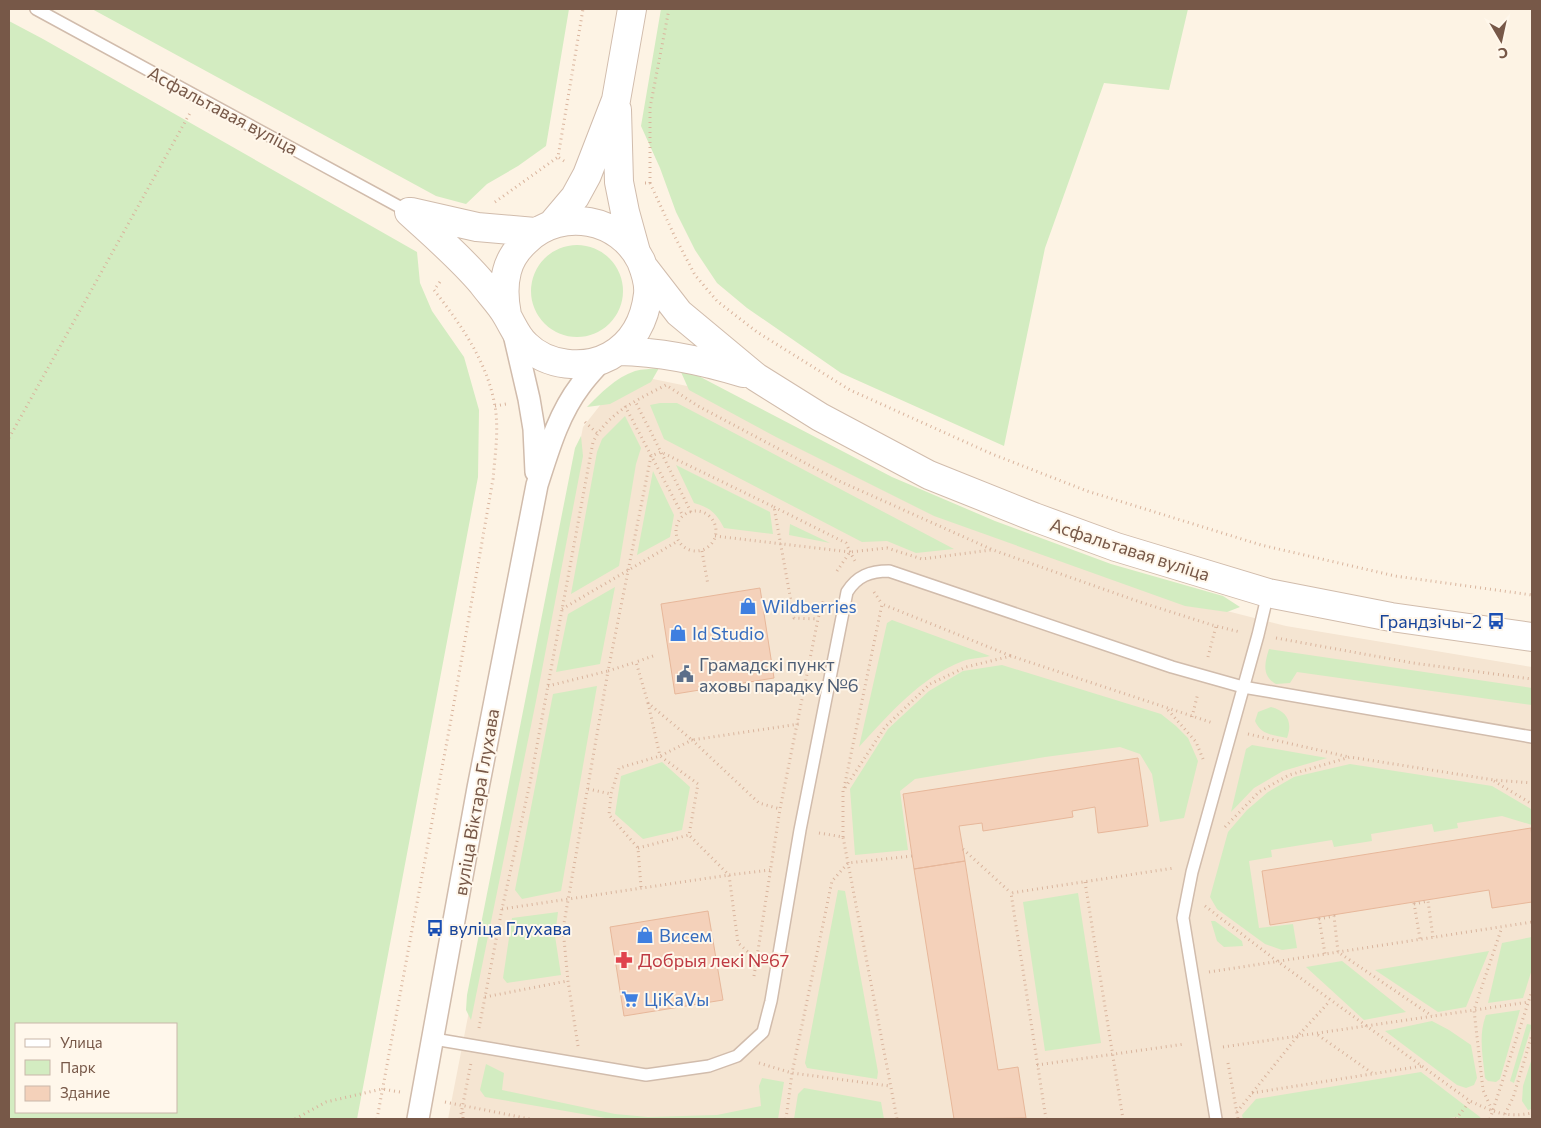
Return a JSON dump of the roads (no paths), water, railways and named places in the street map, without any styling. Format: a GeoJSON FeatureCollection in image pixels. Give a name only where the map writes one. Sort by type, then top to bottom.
{"type":"FeatureCollection","features":[{"type":"Feature","properties":{"kind":"street"},"geometry":{"type":"LineString","coordinates":[[510,322],[503,292],[507,269],[518,248],[544,228],[574,197],[587,175],[616,100],[632,9]]}},
{"type":"Feature","properties":{"kind":"street"},"geometry":{"type":"LineString","coordinates":[[409,212],[461,260],[526,345],[542,357],[562,364],[582,364],[610,355],[634,335],[645,314],[648,292],[641,260],[625,212],[620,182],[616,100]]}},
{"type":"Feature","properties":{"kind":"street"},"geometry":{"type":"LineString","coordinates":[[409,212],[477,227],[544,228],[576,220],[600,223],[620,234],[641,260]]}},
{"type":"Feature","properties":{"kind":"street","name":"Асфальтавая вуліца"},"geometry":{"type":"LineString","coordinates":[[641,260],[679,313],[756,377],[811,412],[929,475],[1116,547],[1268,593],[1391,617],[1532,638]]}},
{"type":"Feature","properties":{"kind":"street","name":"вуліца Віктара Глухава"},"geometry":{"type":"LineString","coordinates":[[510,322],[532,422],[537,485]]}},
{"type":"Feature","properties":{"kind":"street","name":"Асфальтавая вуліца"},"geometry":{"type":"LineString","coordinates":[[610,355],[641,352],[689,358],[756,377]]}},
{"type":"Feature","properties":{"kind":"street","name":"вуліца Віктара Глухава"},"geometry":{"type":"LineString","coordinates":[[418,1119],[478,788],[537,485],[551,441],[567,406],[580,386],[610,355]]}},
{"type":"Feature","properties":{"kind":"lane","name":"Асфальтавая вуліца"},"geometry":{"type":"LineString","coordinates":[[36,9],[409,212]]}},
{"type":"Feature","properties":{"kind":"lane"},"geometry":{"type":"LineString","coordinates":[[434,1039],[646,1075],[709,1066],[737,1056],[763,1032],[772,1001],[800,830],[847,592],[853,582],[875,571],[889,571],[1172,667],[1243,687],[1532,737]]}},
{"type":"Feature","properties":{"kind":"lane"},"geometry":{"type":"LineString","coordinates":[[1216,1119],[1184,918],[1192,872],[1268,593]]}},
{"type":"Feature","properties":{"kind":"place","name":"Wildberries"},"geometry":{"type":"Point","coordinates":[748,606]}},
{"type":"Feature","properties":{"kind":"place","name":"Грандзічы-2"},"geometry":{"type":"Point","coordinates":[1496,621]}},
{"type":"Feature","properties":{"kind":"place","name":"Id Studio"},"geometry":{"type":"Point","coordinates":[678,633]}},
{"type":"Feature","properties":{"kind":"place","name":"Грамадскі пункт аховы парадку №6"},"geometry":{"type":"Point","coordinates":[685,674]}},
{"type":"Feature","properties":{"kind":"place","name":"вуліца Глухава"},"geometry":{"type":"Point","coordinates":[435,928]}},
{"type":"Feature","properties":{"kind":"place","name":"Висем"},"geometry":{"type":"Point","coordinates":[645,935]}},
{"type":"Feature","properties":{"kind":"place","name":"Добрыя лекі №67"},"geometry":{"type":"Point","coordinates":[624,960]}},
{"type":"Feature","properties":{"kind":"place","name":"ЦiKaVы"},"geometry":{"type":"Point","coordinates":[630,999]}}]}
